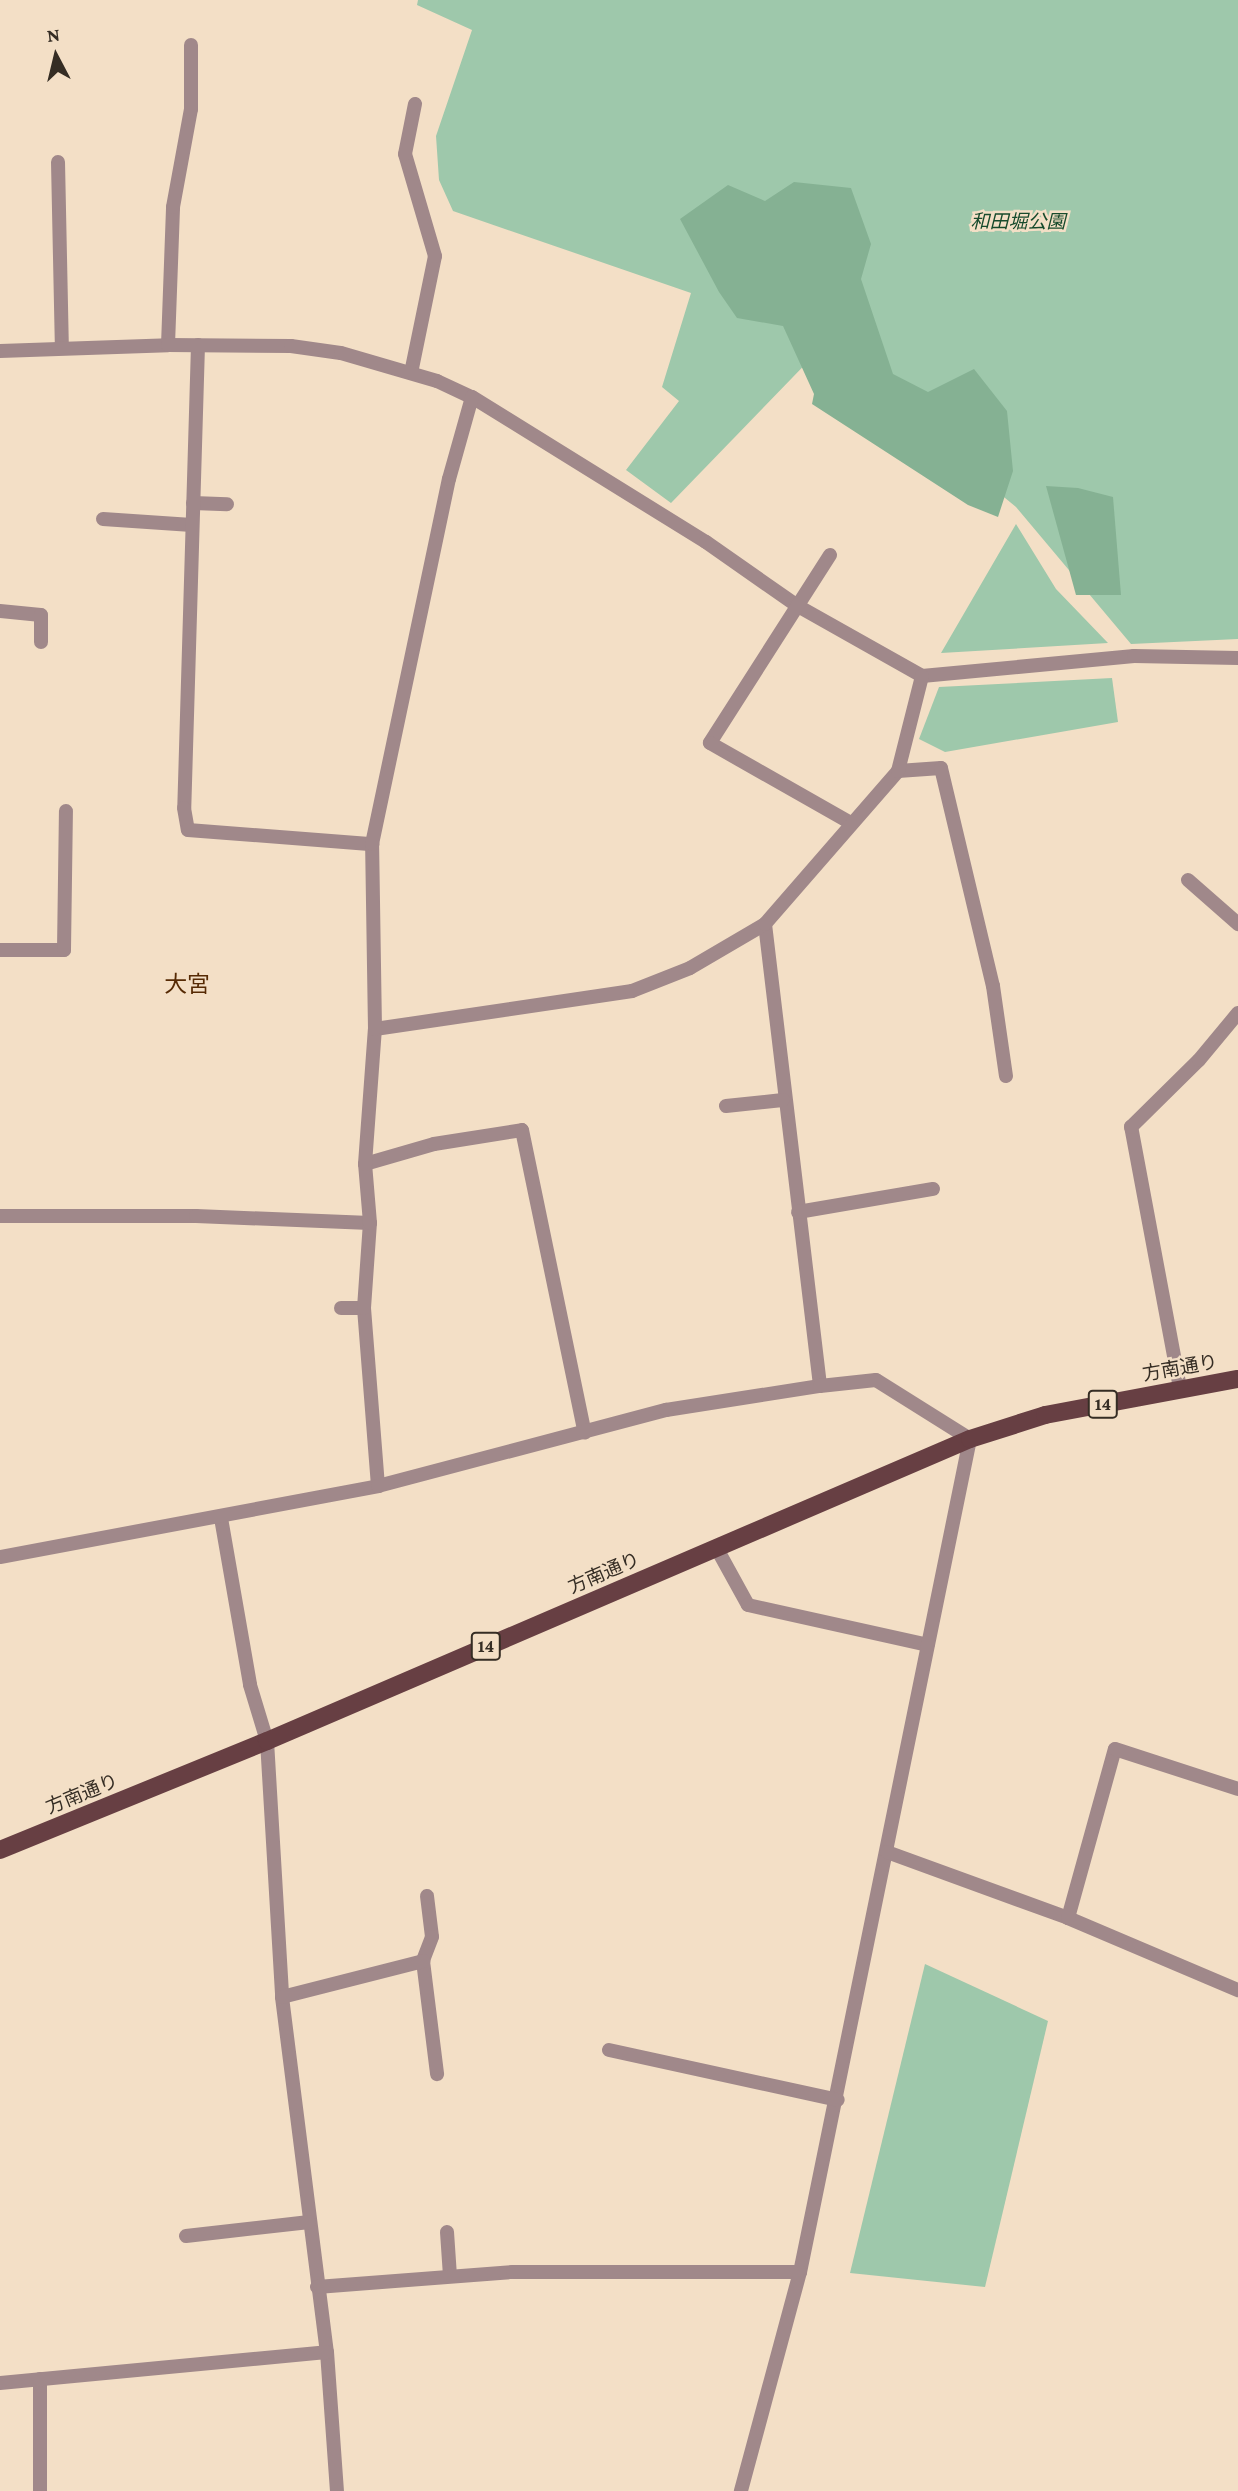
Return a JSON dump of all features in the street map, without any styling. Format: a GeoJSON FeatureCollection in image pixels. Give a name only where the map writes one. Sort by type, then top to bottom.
{"type":"FeatureCollection","features":[{"type":"Feature","properties":{"kind":"main road","name":"方南通り"},"geometry":{"type":"LineString","coordinates":[[0,1850],[267,1741],[970,1439],[1045,1415],[1238,1379]]}},
{"type":"Feature","properties":{"kind":"street"},"geometry":{"type":"LineString","coordinates":[[168,345],[173,207],[191,109],[191,45]]}},
{"type":"Feature","properties":{"kind":"street"},"geometry":{"type":"LineString","coordinates":[[411,373],[435,256],[405,154],[415,104]]}},
{"type":"Feature","properties":{"kind":"street"},"geometry":{"type":"LineString","coordinates":[[58,162],[62,348]]}},
{"type":"Feature","properties":{"kind":"street"},"geometry":{"type":"LineString","coordinates":[[0,351],[168,345],[291,346],[341,353],[411,373],[472,397],[706,541],[796,605],[922,676],[1134,656],[1238,658]]}},
{"type":"Feature","properties":{"kind":"street"},"geometry":{"type":"LineString","coordinates":[[198,345],[184,808],[188,830],[372,844]]}},
{"type":"Feature","properties":{"kind":"street"},"geometry":{"type":"LineString","coordinates":[[378,1486],[364,1308],[370,1223],[365,1164],[375,1029],[372,844],[449,479],[472,397]]}},
{"type":"Feature","properties":{"kind":"street"},"geometry":{"type":"LineString","coordinates":[[193,503],[226,504]]}},
{"type":"Feature","properties":{"kind":"street"},"geometry":{"type":"LineString","coordinates":[[103,519],[192,525]]}},
{"type":"Feature","properties":{"kind":"street"},"geometry":{"type":"LineString","coordinates":[[830,555],[710,743],[851,823]]}},
{"type":"Feature","properties":{"kind":"street"},"geometry":{"type":"LineString","coordinates":[[0,611],[41,615],[41,642]]}},
{"type":"Feature","properties":{"kind":"street"},"geometry":{"type":"LineString","coordinates":[[375,1029],[632,991],[690,968],[765,924],[898,771],[922,676]]}},
{"type":"Feature","properties":{"kind":"street"},"geometry":{"type":"LineString","coordinates":[[898,771],[941,768],[993,986],[1006,1076]]}},
{"type":"Feature","properties":{"kind":"street"},"geometry":{"type":"LineString","coordinates":[[0,950],[64,950],[66,811]]}},
{"type":"Feature","properties":{"kind":"street"},"geometry":{"type":"LineString","coordinates":[[1188,880],[1238,924]]}},
{"type":"Feature","properties":{"kind":"street"},"geometry":{"type":"LineString","coordinates":[[765,924],[783,1100],[820,1386]]}},
{"type":"Feature","properties":{"kind":"street"},"geometry":{"type":"LineString","coordinates":[[1180,1388],[1131,1127],[1199,1060],[1238,1013]]}},
{"type":"Feature","properties":{"kind":"street"},"geometry":{"type":"LineString","coordinates":[[726,1106],[783,1100]]}},
{"type":"Feature","properties":{"kind":"street"},"geometry":{"type":"LineString","coordinates":[[365,1164],[434,1144],[522,1130],[586,1433]]}},
{"type":"Feature","properties":{"kind":"street"},"geometry":{"type":"LineString","coordinates":[[798,1212],[933,1189]]}},
{"type":"Feature","properties":{"kind":"street"},"geometry":{"type":"LineString","coordinates":[[0,1216],[196,1216],[370,1223]]}},
{"type":"Feature","properties":{"kind":"street"},"geometry":{"type":"LineString","coordinates":[[341,1308],[364,1308]]}},
{"type":"Feature","properties":{"kind":"street"},"geometry":{"type":"LineString","coordinates":[[0,1557],[221,1518],[378,1486],[667,1410],[820,1386],[876,1380],[970,1439],[838,2100],[800,2272],[741,2491]]}},
{"type":"Feature","properties":{"kind":"street"},"geometry":{"type":"LineString","coordinates":[[221,1518],[250,1685],[267,1741],[282,1997],[327,2351],[337,2491]]}},
{"type":"Feature","properties":{"kind":"street"},"geometry":{"type":"LineString","coordinates":[[716,1547],[748,1605],[928,1645]]}},
{"type":"Feature","properties":{"kind":"street"},"geometry":{"type":"LineString","coordinates":[[1068,1918],[1115,1749],[1238,1789]]}},
{"type":"Feature","properties":{"kind":"street"},"geometry":{"type":"LineString","coordinates":[[887,1852],[1068,1918],[1238,1990]]}},
{"type":"Feature","properties":{"kind":"street"},"geometry":{"type":"LineString","coordinates":[[427,1896],[432,1937],[423,1961],[436,2074]]}},
{"type":"Feature","properties":{"kind":"street"},"geometry":{"type":"LineString","coordinates":[[282,1997],[423,1961]]}},
{"type":"Feature","properties":{"kind":"street"},"geometry":{"type":"LineString","coordinates":[[609,2050],[838,2100]]}},
{"type":"Feature","properties":{"kind":"street"},"geometry":{"type":"LineString","coordinates":[[186,2236],[309,2222]]}},
{"type":"Feature","properties":{"kind":"street"},"geometry":{"type":"LineString","coordinates":[[447,2232],[450,2276]]}},
{"type":"Feature","properties":{"kind":"street"},"geometry":{"type":"LineString","coordinates":[[317,2287],[450,2276],[800,2272]]}},
{"type":"Feature","properties":{"kind":"street"},"geometry":{"type":"LineString","coordinates":[[0,2383],[327,2351]]}},
{"type":"Feature","properties":{"kind":"street"},"geometry":{"type":"LineString","coordinates":[[40,2379],[40,2491]]}},
{"type":"Feature","properties":{"kind":"green space","name":"和田堀公園"},"geometry":{"type":"Polygon","coordinates":[[[418,0],[1238,0],[1238,639],[1131,644],[1016,507],[822,347],[671,503],[626,470],[679,401],[662,387],[691,293],[453,211],[439,180],[436,136],[472,30],[417,5],[418,0]]]}},
{"type":"Feature","properties":{"kind":"green space"},"geometry":{"type":"Polygon","coordinates":[[[794,182],[851,188],[871,244],[861,279],[893,374],[928,392],[974,369],[1007,411],[1013,471],[998,517],[968,505],[812,404],[814,394],[783,326],[737,318],[719,292],[680,219],[728,185],[765,201],[794,182]]]}},
{"type":"Feature","properties":{"kind":"green space"},"geometry":{"type":"Polygon","coordinates":[[[1046,486],[1078,488],[1113,497],[1121,595],[1076,595],[1046,486]]]}},
{"type":"Feature","properties":{"kind":"green space"},"geometry":{"type":"Polygon","coordinates":[[[1016,524],[1056,589],[1108,643],[941,653],[1016,524]]]}},
{"type":"Feature","properties":{"kind":"green space"},"geometry":{"type":"Polygon","coordinates":[[[1112,678],[1118,722],[945,752],[919,739],[939,687],[1112,678]]]}},
{"type":"Feature","properties":{"kind":"green space"},"geometry":{"type":"Polygon","coordinates":[[[925,1964],[1048,2021],[985,2287],[850,2273],[925,1964]]]}},
{"type":"Feature","properties":{"kind":"district","name":"大宮"},"geometry":{"type":"Point","coordinates":[187,984]}}]}
